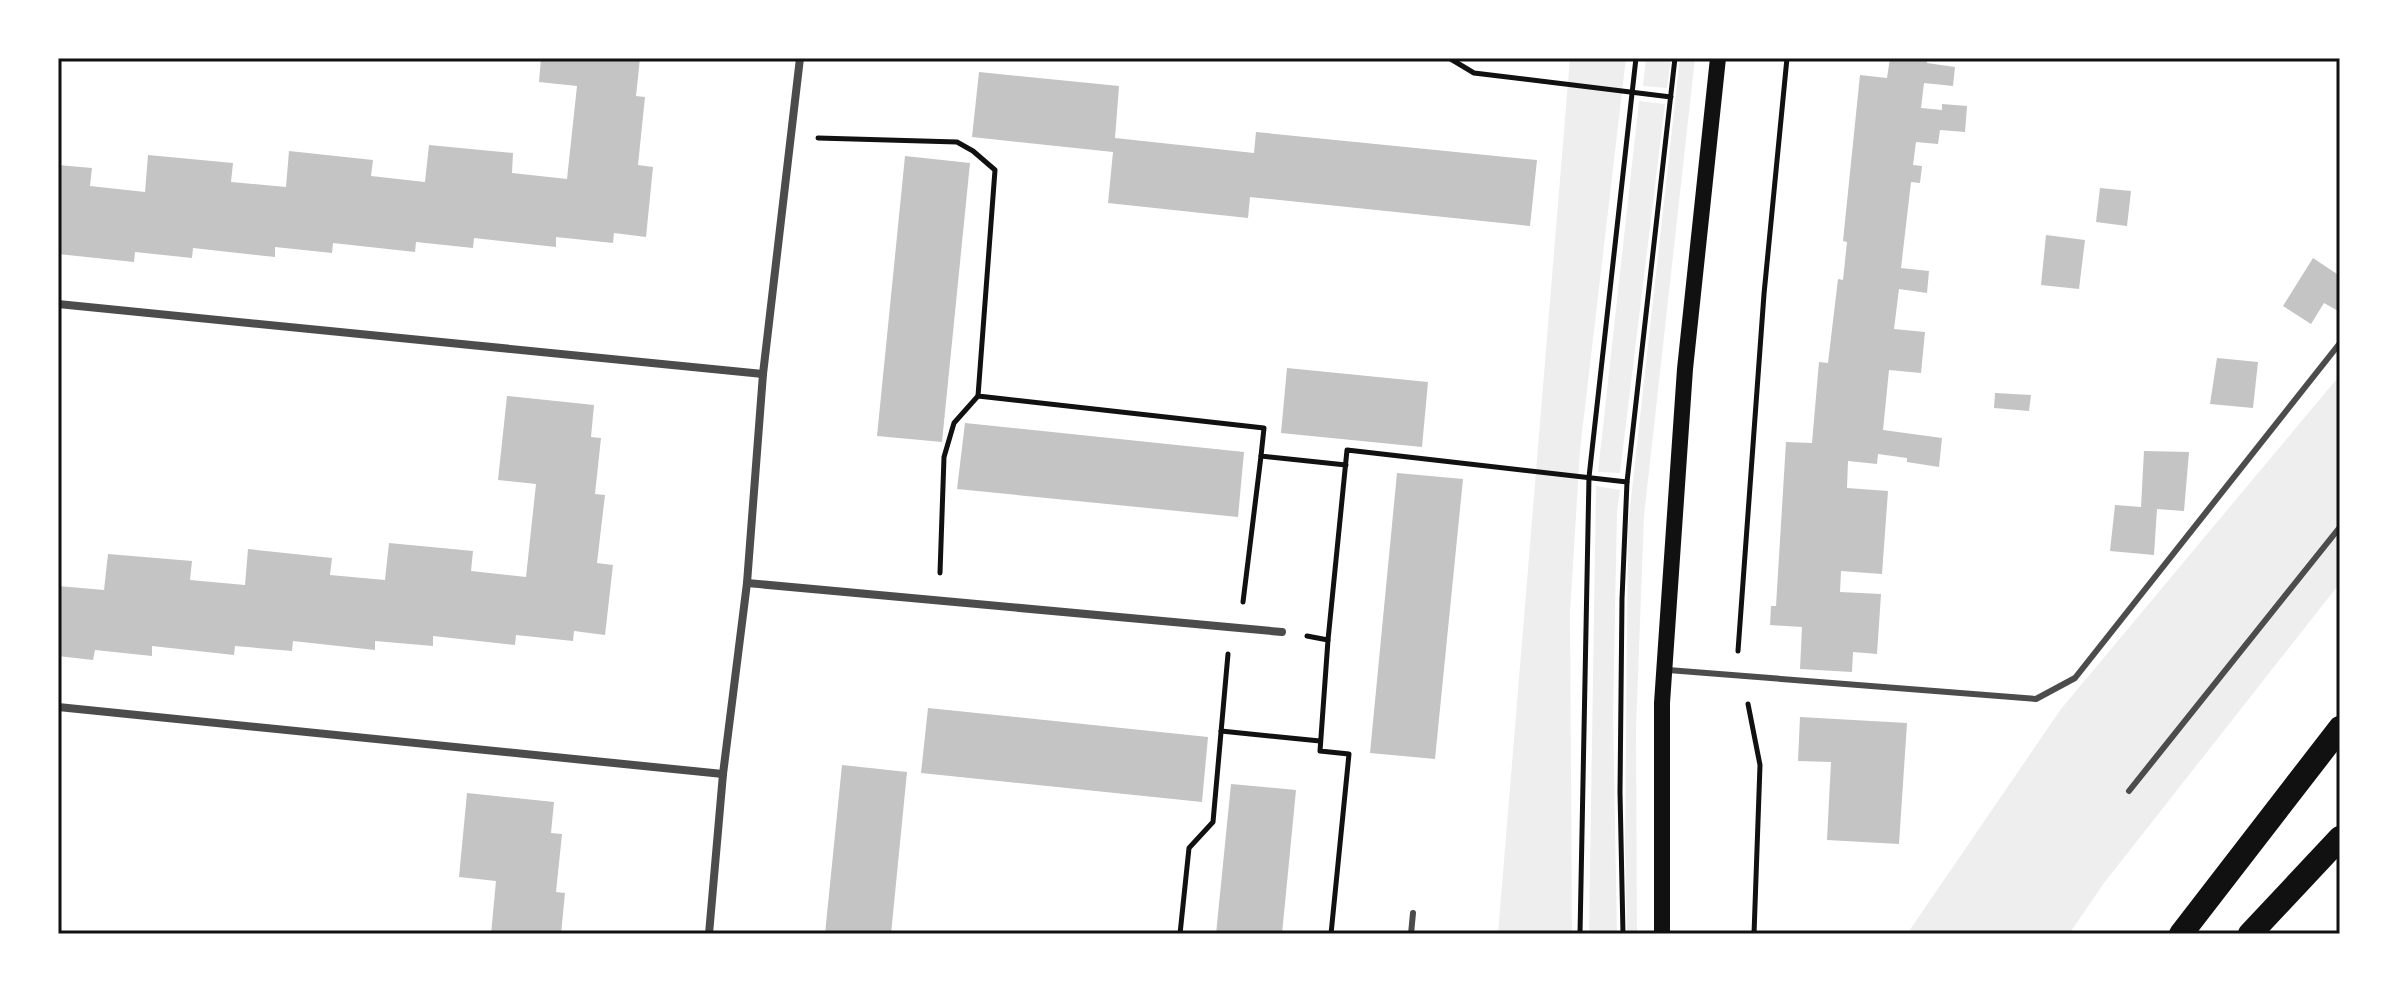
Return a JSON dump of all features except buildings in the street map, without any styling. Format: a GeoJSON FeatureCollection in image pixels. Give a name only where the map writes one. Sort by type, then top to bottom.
{"type":"FeatureCollection","features":[{"type":"Feature","properties":{"kind":"highway"},"geometry":{"type":"LineString","coordinates":[[2181,934],[2340,728]]}},
{"type":"Feature","properties":{"kind":"highway"},"geometry":{"type":"LineString","coordinates":[[2250,934],[2340,838]]}},
{"type":"Feature","properties":{"kind":"main road"},"geometry":{"type":"LineString","coordinates":[[1662,934],[1664,670],[1685,369],[1718,58]]}},
{"type":"Feature","properties":{"kind":"street"},"geometry":{"type":"LineString","coordinates":[[709,934],[723,774],[747,583],[763,374],[800,58]]}},
{"type":"Feature","properties":{"kind":"street"},"geometry":{"type":"LineString","coordinates":[[58,304],[763,374]]}},
{"type":"Feature","properties":{"kind":"street"},"geometry":{"type":"LineString","coordinates":[[747,583],[1282,632]]}},
{"type":"Feature","properties":{"kind":"street"},"geometry":{"type":"LineString","coordinates":[[58,707],[723,774]]}},
{"type":"Feature","properties":{"kind":"lane"},"geometry":{"type":"LineString","coordinates":[[1664,670],[2036,699],[2075,678],[2340,343]]}},
{"type":"Feature","properties":{"kind":"lane"},"geometry":{"type":"LineString","coordinates":[[2129,791],[2340,527]]}},
{"type":"Feature","properties":{"kind":"lane"},"geometry":{"type":"LineString","coordinates":[[1411,934],[1413,913]]}},
{"type":"Feature","properties":{"kind":"path"},"geometry":{"type":"LineString","coordinates":[[1449,58],[1474,73],[1671,97]]}},
{"type":"Feature","properties":{"kind":"path"},"geometry":{"type":"LineString","coordinates":[[1580,934],[1589,477],[1636,58]]}},
{"type":"Feature","properties":{"kind":"path"},"geometry":{"type":"LineString","coordinates":[[1623,934],[1620,747],[1627,482],[1675,58]]}},
{"type":"Feature","properties":{"kind":"path"},"geometry":{"type":"LineString","coordinates":[[1754,934],[1760,765],[1737,644],[1764,294],[1787,58]]}},
{"type":"Feature","properties":{"kind":"path"},"geometry":{"type":"LineString","coordinates":[[791,137],[957,142],[995,170],[978,396],[954,423],[944,457],[939,601]]}},
{"type":"Feature","properties":{"kind":"path"},"geometry":{"type":"LineString","coordinates":[[978,396],[1264,428],[1221,731],[1213,822],[1189,848],[1180,934]]}},
{"type":"Feature","properties":{"kind":"path"},"geometry":{"type":"LineString","coordinates":[[1331,934],[1349,754],[1320,751],[1320,741],[1347,450],[1627,482]]}},
{"type":"Feature","properties":{"kind":"path"},"geometry":{"type":"LineString","coordinates":[[1261,456],[1346,465]]}},
{"type":"Feature","properties":{"kind":"path"},"geometry":{"type":"LineString","coordinates":[[1282,632],[1328,640]]}},
{"type":"Feature","properties":{"kind":"path"},"geometry":{"type":"LineString","coordinates":[[1221,731],[1320,741]]}},
{"type":"Feature","properties":{"kind":"shaded area"},"geometry":{"type":"Polygon","coordinates":[[[1570,58],[1626,58],[1580,450],[1570,613],[1572,934],[1498,934],[1570,58]]]}},
{"type":"Feature","properties":{"kind":"shaded area"},"geometry":{"type":"Polygon","coordinates":[[[1646,58],[1671,58],[1667,88],[1643,86],[1646,58]]]}},
{"type":"Feature","properties":{"kind":"shaded area"},"geometry":{"type":"Polygon","coordinates":[[[1680,58],[1695,58],[1644,516],[1636,729],[1637,934],[1627,934],[1628,526],[1680,58]]]}},
{"type":"Feature","properties":{"kind":"shaded area"},"geometry":{"type":"Polygon","coordinates":[[[1639,101],[1665,104],[1620,473],[1598,472],[1639,101]]]}},
{"type":"Feature","properties":{"kind":"shaded area"},"geometry":{"type":"Polygon","coordinates":[[[2340,375],[2340,583],[2104,883],[2069,934],[1907,934],[2061,709],[2340,375]]]}},
{"type":"Feature","properties":{"kind":"shaded area"},"geometry":{"type":"Polygon","coordinates":[[[1596,486],[1620,490],[1613,715],[1617,934],[1589,934],[1596,486]]]}}]}
